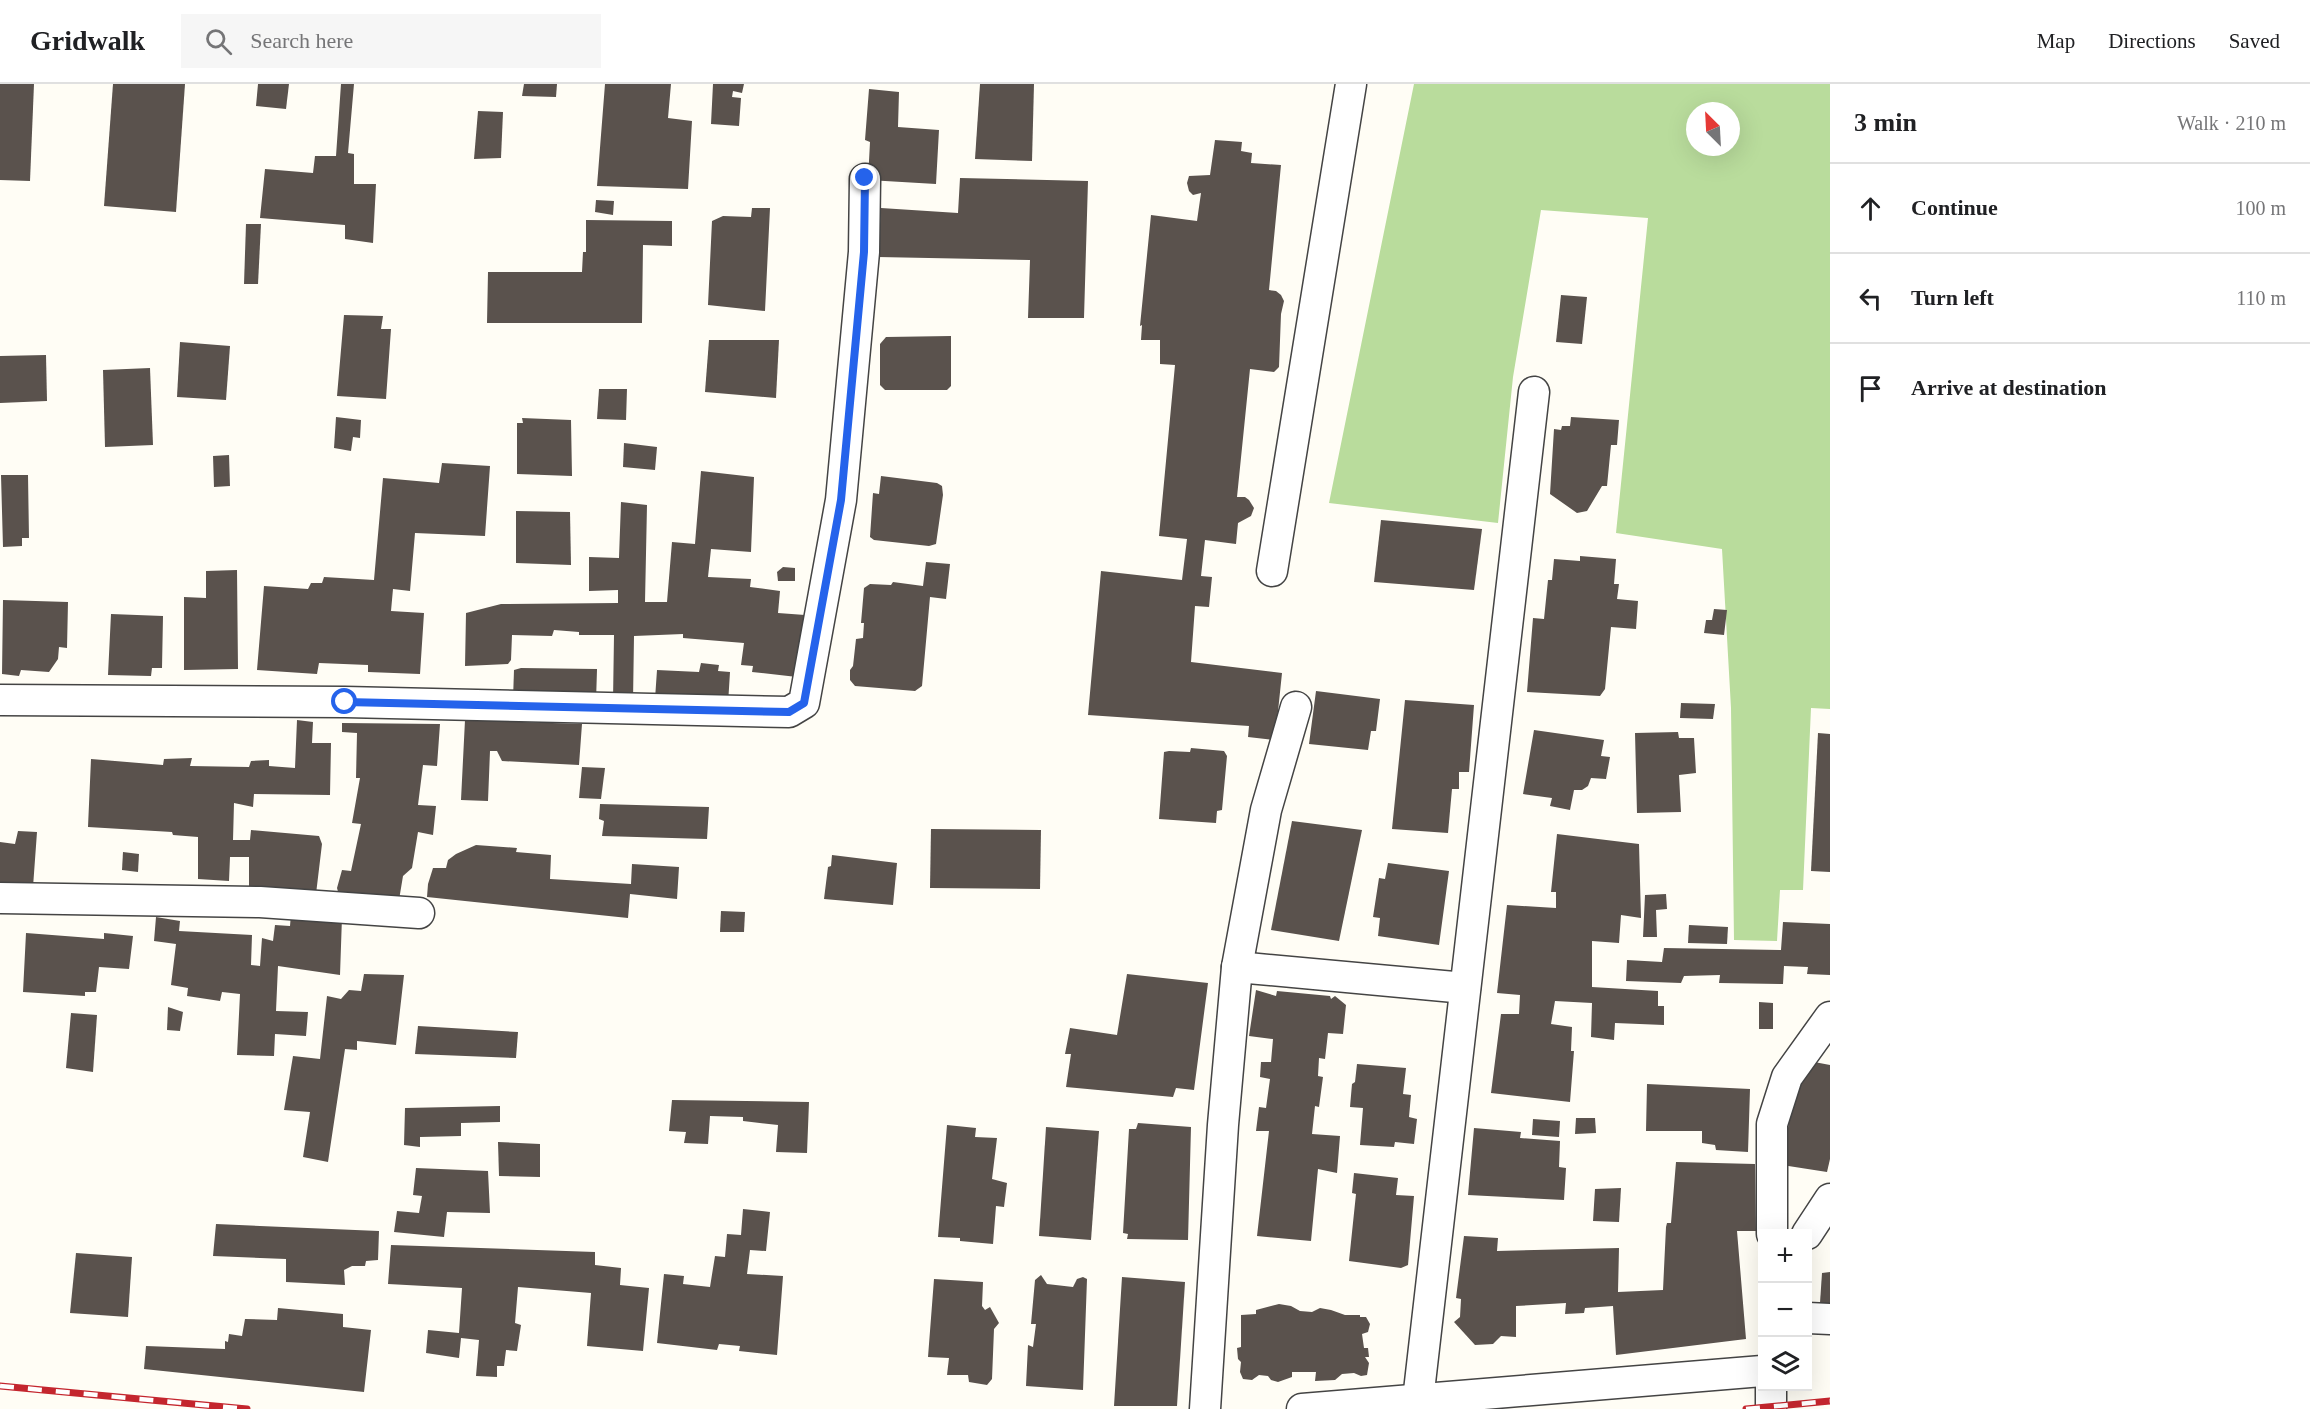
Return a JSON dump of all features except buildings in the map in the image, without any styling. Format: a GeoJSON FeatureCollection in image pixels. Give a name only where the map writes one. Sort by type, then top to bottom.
{"type":"FeatureCollection","features":[{"type":"Feature","properties":{"kind":"street"},"geometry":{"type":"LineString","coordinates":[[1272,571],[1351,84]]}},
{"type":"Feature","properties":{"kind":"street"},"geometry":{"type":"LineString","coordinates":[[0,700],[356,703],[789,712],[796,709],[804,703],[841,500],[864,252],[865,178]]}},
{"type":"Feature","properties":{"kind":"street"},"geometry":{"type":"LineString","coordinates":[[1418,1400],[1534,392]]}},
{"type":"Feature","properties":{"kind":"street"},"geometry":{"type":"LineString","coordinates":[[1205,1409],[1223,1125],[1237,967],[1266,810],[1296,707]]}},
{"type":"Feature","properties":{"kind":"street"},"geometry":{"type":"LineString","coordinates":[[0,898],[260,902],[419,913]]}},
{"type":"Feature","properties":{"kind":"street"},"geometry":{"type":"LineString","coordinates":[[1237,967],[1465,988]]}},
{"type":"Feature","properties":{"kind":"street"},"geometry":{"type":"LineString","coordinates":[[1772,1229],[1772,1124],[1786,1077],[1830,1017]]}},
{"type":"Feature","properties":{"kind":"street"},"geometry":{"type":"LineString","coordinates":[[1809,1229],[1830,1199]]}},
{"type":"Feature","properties":{"kind":"street"},"geometry":{"type":"LineString","coordinates":[[1812,1318],[1830,1318]]}},
{"type":"Feature","properties":{"kind":"street"},"geometry":{"type":"LineString","coordinates":[[1302,1409],[1758,1371]]}},
{"type":"Feature","properties":{"kind":"street"},"geometry":{"type":"LineString","coordinates":[[1771,1391],[1771,1409]]}},
{"type":"Feature","properties":{"kind":"green space"},"geometry":{"type":"Polygon","coordinates":[[[1414,84],[1830,84],[1830,709],[1811,708],[1803,890],[1780,890],[1777,941],[1734,940],[1731,708],[1722,549],[1616,533],[1648,218],[1541,210],[1513,377],[1498,523],[1329,503],[1414,84]]]}},
{"type":"Feature","properties":{"kind":"railway"},"geometry":{"type":"LineString","coordinates":[[0,1386],[247,1409]]}},
{"type":"Feature","properties":{"kind":"railway"},"geometry":{"type":"LineString","coordinates":[[1746,1409],[1830,1401]]}},
{"type":"Feature","properties":{"kind":"route"},"geometry":{"type":"LineString","coordinates":[[345,702],[789,712],[804,703],[841,500],[864,252],[865,178]]}}]}
